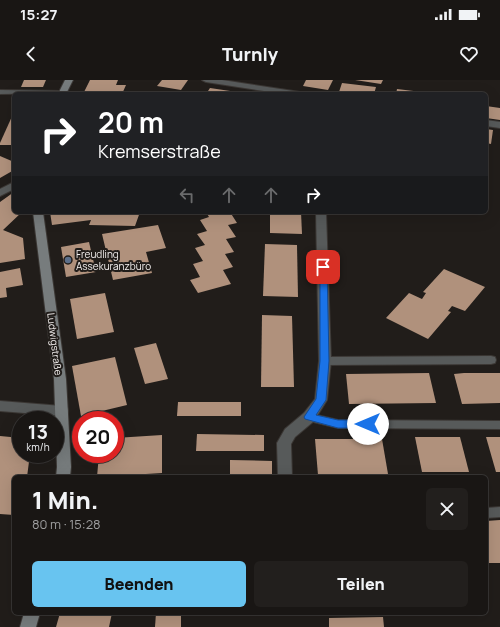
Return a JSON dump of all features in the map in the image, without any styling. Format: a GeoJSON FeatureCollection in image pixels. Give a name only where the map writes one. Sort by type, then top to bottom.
{"type":"FeatureCollection","features":[{"type":"Feature","properties":{"kind":"street"},"geometry":{"type":"LineString","coordinates":[[63,92],[69,80]]}},
{"type":"Feature","properties":{"kind":"street"},"geometry":{"type":"LineString","coordinates":[[206,80],[287,92]]}},
{"type":"Feature","properties":{"kind":"street"},"geometry":{"type":"LineString","coordinates":[[0,92],[12,92]]}},
{"type":"Feature","properties":{"kind":"street"},"geometry":{"type":"LineString","coordinates":[[488,123],[500,125]]}},
{"type":"Feature","properties":{"kind":"street"},"geometry":{"type":"LineString","coordinates":[[0,193],[12,186]]}},
{"type":"Feature","properties":{"kind":"street","name":"Ludwigstraße"},"geometry":{"type":"LineString","coordinates":[[38,214],[60,379],[62,411]]}},
{"type":"Feature","properties":{"kind":"street"},"geometry":{"type":"LineString","coordinates":[[286,475],[284,444],[290,433],[308,417],[321,400],[325,361],[321,214]]}},
{"type":"Feature","properties":{"kind":"street"},"geometry":{"type":"LineString","coordinates":[[0,406],[62,411]]}},
{"type":"Feature","properties":{"kind":"street","name":"Ludwigstraße"},"geometry":{"type":"LineString","coordinates":[[63,475],[64,463]]}},
{"type":"Feature","properties":{"kind":"street"},"geometry":{"type":"LineString","coordinates":[[28,627],[31,615]]}},
{"type":"Feature","properties":{"kind":"lane"},"geometry":{"type":"LineString","coordinates":[[325,361],[491,360]]}},
{"type":"Feature","properties":{"kind":"lane"},"geometry":{"type":"LineString","coordinates":[[308,417],[338,424],[500,425]]}},
{"type":"Feature","properties":{"kind":"lane"},"geometry":{"type":"LineString","coordinates":[[488,512],[500,512]]}},
{"type":"Feature","properties":{"kind":"building"},"geometry":{"type":"Polygon","coordinates":[[[24,80],[46,80],[43,87],[21,87],[24,80]]]}},
{"type":"Feature","properties":{"kind":"building"},"geometry":{"type":"Polygon","coordinates":[[[90,80],[118,80],[116,85],[126,85],[123,92],[84,92],[90,80]]]}},
{"type":"Feature","properties":{"kind":"building"},"geometry":{"type":"Polygon","coordinates":[[[162,80],[188,80],[181,90],[157,86],[162,80]]]}},
{"type":"Feature","properties":{"kind":"building"},"geometry":{"type":"Polygon","coordinates":[[[306,80],[333,80],[328,90],[303,86],[306,80]]]}},
{"type":"Feature","properties":{"kind":"building"},"geometry":{"type":"Polygon","coordinates":[[[355,80],[383,80],[381,84],[355,80]]]}},
{"type":"Feature","properties":{"kind":"building"},"geometry":{"type":"Polygon","coordinates":[[[342,83],[376,87],[375,92],[339,92],[342,83]]]}},
{"type":"Feature","properties":{"kind":"building"},"geometry":{"type":"Polygon","coordinates":[[[210,88],[237,92],[207,92],[210,88]]]}},
{"type":"Feature","properties":{"kind":"building"},"geometry":{"type":"Polygon","coordinates":[[[397,89],[422,92],[396,92],[397,89]]]}},
{"type":"Feature","properties":{"kind":"building"},"geometry":{"type":"Polygon","coordinates":[[[488,106],[500,108],[500,120],[488,118],[488,106]]]}},
{"type":"Feature","properties":{"kind":"building"},"geometry":{"type":"Polygon","coordinates":[[[12,116],[12,145],[0,145],[12,116]]]}},
{"type":"Feature","properties":{"kind":"building"},"geometry":{"type":"Polygon","coordinates":[[[488,129],[493,130],[491,144],[488,143],[488,129]]]}},
{"type":"Feature","properties":{"kind":"building"},"geometry":{"type":"Polygon","coordinates":[[[0,156],[12,161],[12,171],[0,178],[0,156]]]}},
{"type":"Feature","properties":{"kind":"building"},"geometry":{"type":"Polygon","coordinates":[[[12,193],[12,214],[20,214],[3,230],[23,238],[25,259],[0,263],[0,202],[12,193]]]}},
{"type":"Feature","properties":{"kind":"building"},"geometry":{"type":"Polygon","coordinates":[[[50,214],[139,214],[135,226],[89,225],[91,220],[52,225],[50,214]]]}},
{"type":"Feature","properties":{"kind":"building"},"geometry":{"type":"Polygon","coordinates":[[[207,214],[231,214],[237,223],[228,225],[236,237],[226,239],[234,252],[225,254],[233,267],[223,270],[231,284],[198,293],[190,280],[200,277],[193,264],[203,261],[195,248],[205,245],[197,234],[207,231],[200,220],[209,217],[207,214]]]}},
{"type":"Feature","properties":{"kind":"building"},"geometry":{"type":"Polygon","coordinates":[[[270,214],[301,214],[302,234],[270,233],[270,214]]]}},
{"type":"Feature","properties":{"kind":"building"},"geometry":{"type":"Polygon","coordinates":[[[158,225],[166,248],[146,252],[152,273],[113,280],[102,234],[158,225]]]}},
{"type":"Feature","properties":{"kind":"building"},"geometry":{"type":"Polygon","coordinates":[[[89,242],[96,272],[66,277],[61,247],[89,242]]]}},
{"type":"Feature","properties":{"kind":"building"},"geometry":{"type":"Polygon","coordinates":[[[265,244],[297,245],[298,297],[263,296],[265,244]]]}},
{"type":"Feature","properties":{"kind":"building"},"geometry":{"type":"Polygon","coordinates":[[[20,268],[23,285],[6,288],[7,297],[0,298],[0,272],[20,268]]]}},
{"type":"Feature","properties":{"kind":"building"},"geometry":{"type":"Polygon","coordinates":[[[444,269],[485,287],[465,311],[452,306],[448,311],[451,312],[428,339],[386,318],[409,293],[422,299],[426,293],[423,292],[444,269]]]}},
{"type":"Feature","properties":{"kind":"building"},"geometry":{"type":"Polygon","coordinates":[[[105,293],[114,332],[77,339],[70,299],[105,293]]]}},
{"type":"Feature","properties":{"kind":"building"},"geometry":{"type":"Polygon","coordinates":[[[262,315],[292,316],[294,387],[261,387],[262,315]]]}},
{"type":"Feature","properties":{"kind":"building"},"geometry":{"type":"Polygon","coordinates":[[[156,343],[168,379],[145,384],[134,348],[156,343]]]}},
{"type":"Feature","properties":{"kind":"building"},"geometry":{"type":"Polygon","coordinates":[[[115,357],[127,405],[102,411],[80,411],[72,366],[115,357]]]}},
{"type":"Feature","properties":{"kind":"building"},"geometry":{"type":"Polygon","coordinates":[[[429,373],[436,403],[349,404],[346,374],[429,373]]]}},
{"type":"Feature","properties":{"kind":"building"},"geometry":{"type":"Polygon","coordinates":[[[500,373],[500,403],[462,404],[454,374],[500,373]]]}},
{"type":"Feature","properties":{"kind":"building"},"geometry":{"type":"Polygon","coordinates":[[[178,402],[241,402],[241,416],[177,416],[178,402]]]}},
{"type":"Feature","properties":{"kind":"building"},"geometry":{"type":"Polygon","coordinates":[[[197,434],[264,435],[264,451],[196,451],[197,434]]]}},
{"type":"Feature","properties":{"kind":"building"},"geometry":{"type":"Polygon","coordinates":[[[162,435],[162,473],[97,475],[98,463],[124,463],[124,437],[162,435]]]}},
{"type":"Feature","properties":{"kind":"building"},"geometry":{"type":"Polygon","coordinates":[[[0,436],[12,437],[12,463],[29,463],[27,475],[12,475],[12,515],[0,514],[0,436]]]}},
{"type":"Feature","properties":{"kind":"building"},"geometry":{"type":"Polygon","coordinates":[[[415,437],[460,437],[469,472],[422,472],[415,437]]]}},
{"type":"Feature","properties":{"kind":"building"},"geometry":{"type":"Polygon","coordinates":[[[486,437],[500,437],[500,472],[496,472],[486,437]]]}},
{"type":"Feature","properties":{"kind":"building"},"geometry":{"type":"Polygon","coordinates":[[[315,439],[382,439],[388,474],[318,475],[315,439]]]}},
{"type":"Feature","properties":{"kind":"building"},"geometry":{"type":"Polygon","coordinates":[[[230,460],[272,461],[272,475],[230,475],[230,460]]]}},
{"type":"Feature","properties":{"kind":"building"},"geometry":{"type":"Polygon","coordinates":[[[500,520],[500,563],[488,563],[488,521],[500,520]]]}},
{"type":"Feature","properties":{"kind":"building"},"geometry":{"type":"Polygon","coordinates":[[[59,615],[112,615],[109,627],[56,627],[59,615]]]}},
{"type":"Feature","properties":{"kind":"building"},"geometry":{"type":"Polygon","coordinates":[[[156,615],[181,615],[181,627],[155,627],[156,615]]]}},
{"type":"Feature","properties":{"kind":"building"},"geometry":{"type":"Polygon","coordinates":[[[383,617],[384,627],[329,627],[329,618],[383,617]]]}},
{"type":"Feature","properties":{"kind":"place","name":"Freudling Assekuranzbüro"},"geometry":{"type":"Point","coordinates":[68,260]}},
{"type":"Feature","properties":{"kind":"route"},"geometry":{"type":"LineString","coordinates":[[323,267],[325,361],[321,400],[308,417],[338,424],[368,424]]}}]}
